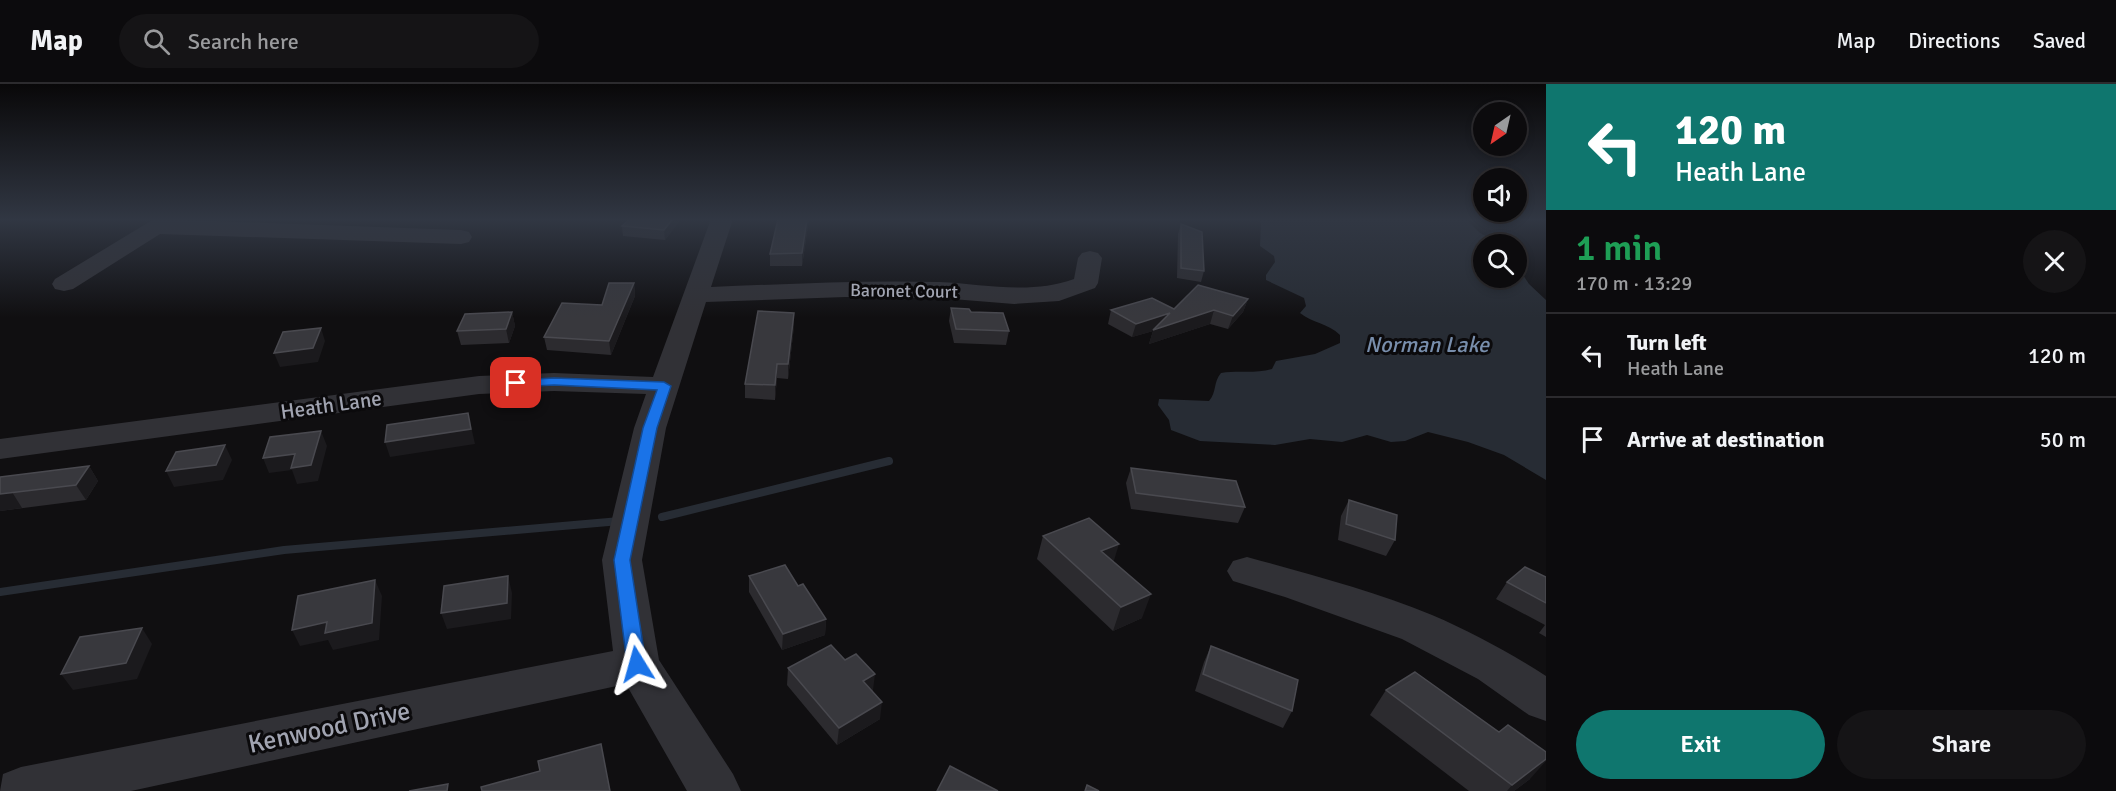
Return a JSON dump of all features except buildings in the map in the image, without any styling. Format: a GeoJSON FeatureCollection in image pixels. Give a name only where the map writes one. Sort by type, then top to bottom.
{"type":"FeatureCollection","features":[{"type":"Feature","properties":{"kind":"street"},"geometry":{"type":"LineString","coordinates":[[64,284],[115,252]]}},
{"type":"Feature","properties":{"kind":"street"},"geometry":{"type":"LineString","coordinates":[[710,252],[650,428],[622,560],[637,664],[715,791]]}},
{"type":"Feature","properties":{"kind":"street","name":"Baronet Court"},"geometry":{"type":"LineString","coordinates":[[695,295],[845,289],[940,290],[1014,296],[1059,293],[1086,282],[1090,258]]}},
{"type":"Feature","properties":{"kind":"street","name":"Heath Lane"},"geometry":{"type":"LineString","coordinates":[[0,449],[479,385],[554,382],[664,386]]}},
{"type":"Feature","properties":{"kind":"street"},"geometry":{"type":"LineString","coordinates":[[1247,571],[1299,586],[1418,627],[1494,666],[1546,701]]}},
{"type":"Feature","properties":{"kind":"street","name":"Kenwood Drive"},"geometry":{"type":"LineString","coordinates":[[21,791],[637,664]]}},
{"type":"Feature","properties":{"kind":"water","name":"Norman Lake"},"geometry":{"type":"Polygon","coordinates":[[[1268,252],[1473,252],[1473,288],[1527,288],[1527,281],[1546,300],[1546,480],[1504,455],[1468,442],[1428,432],[1405,441],[1391,442],[1367,435],[1342,442],[1310,439],[1275,445],[1200,441],[1171,430],[1169,420],[1158,405],[1159,399],[1209,401],[1221,373],[1272,369],[1276,361],[1315,354],[1340,343],[1340,335],[1335,331],[1300,313],[1306,306],[1304,298],[1266,280],[1266,275],[1275,262],[1274,256],[1268,252]]]}},
{"type":"Feature","properties":{"kind":"waterway"},"geometry":{"type":"LineString","coordinates":[[662,517],[889,461]]}},
{"type":"Feature","properties":{"kind":"waterway"},"geometry":{"type":"LineString","coordinates":[[0,592],[284,550],[620,521]]}},
{"type":"Feature","properties":{"kind":"route"},"geometry":{"type":"LineString","coordinates":[[516,383],[664,386],[650,428],[622,560],[637,664]]}}]}
